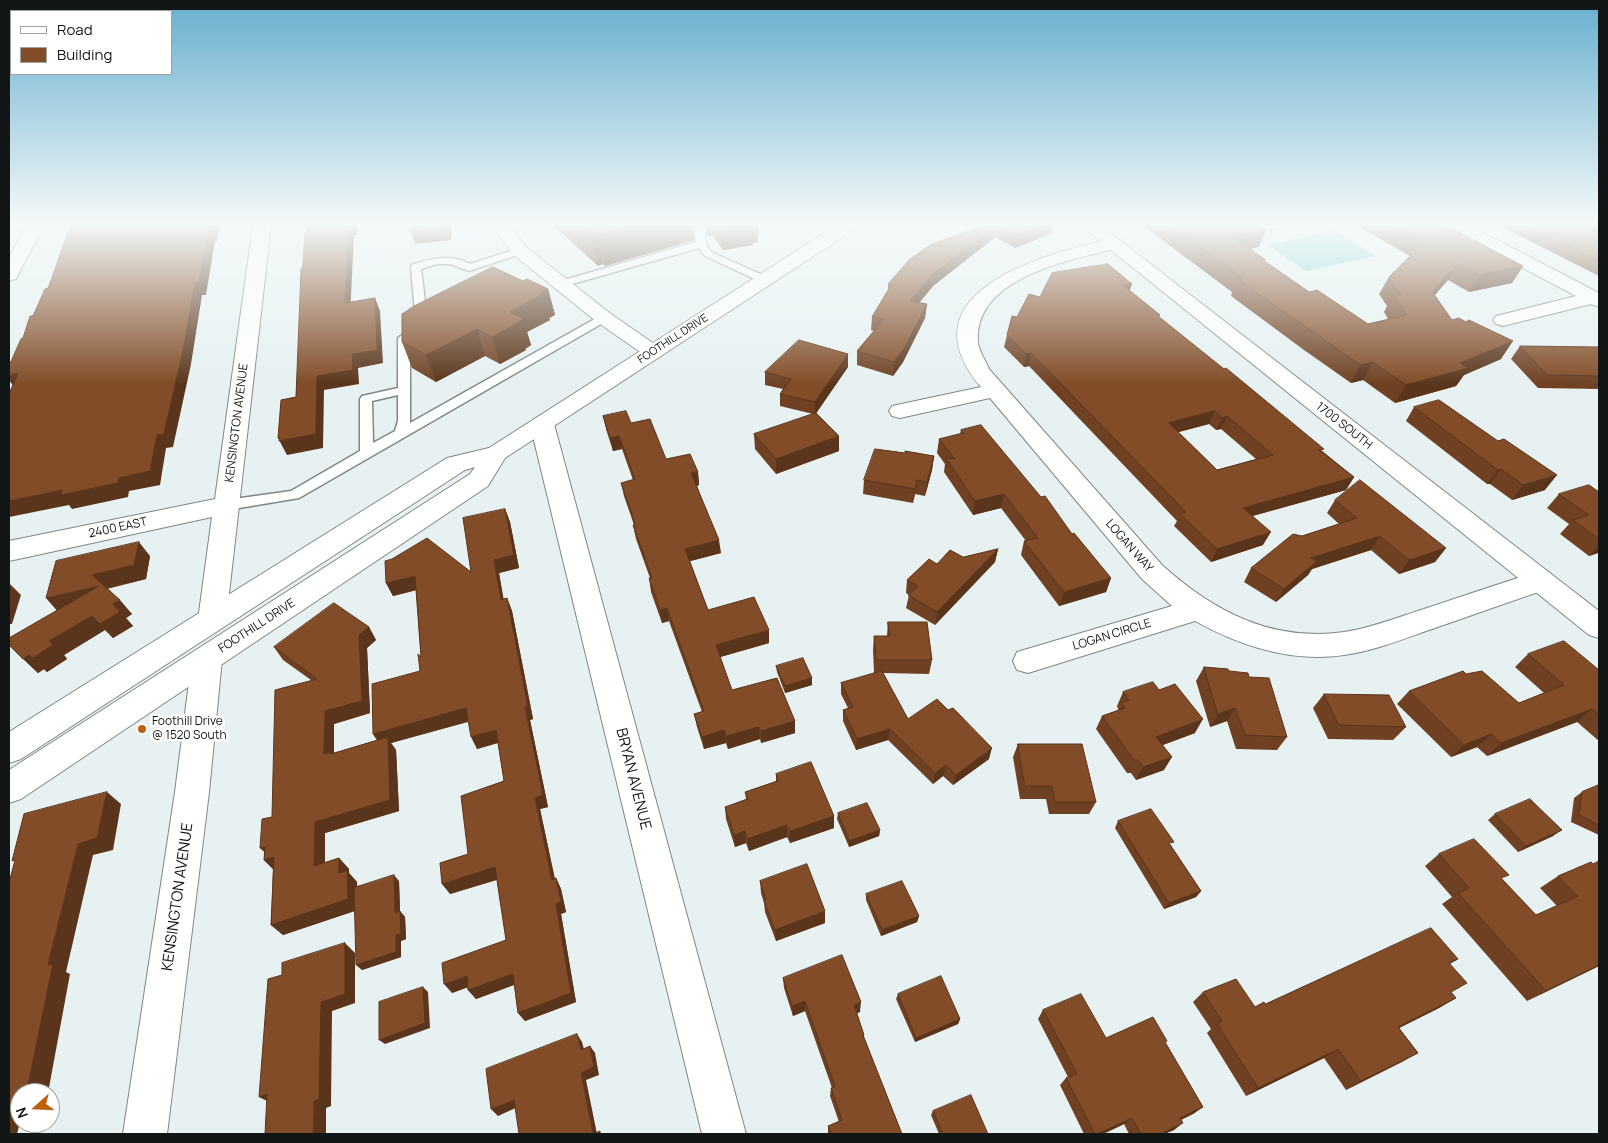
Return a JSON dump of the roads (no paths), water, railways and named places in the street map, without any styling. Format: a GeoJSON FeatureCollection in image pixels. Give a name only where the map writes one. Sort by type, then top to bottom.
{"type":"FeatureCollection","features":[{"type":"Feature","properties":{"kind":"street","name":"KENSINGTON AVENUE"},"geometry":{"type":"LineString","coordinates":[[212,620],[255,278]]}},
{"type":"Feature","properties":{"kind":"street"},"geometry":{"type":"LineString","coordinates":[[554,278],[604,318],[654,352]]}},
{"type":"Feature","properties":{"kind":"street","name":"FOOTHILL DRIVE"},"geometry":{"type":"LineString","coordinates":[[9,749],[456,464],[497,453],[768,278]]}},
{"type":"Feature","properties":{"kind":"street","name":"LOGAN WAY"},"geometry":{"type":"LineString","coordinates":[[1009,278],[1001,283],[980,302],[968,323],[966,334],[972,360],[995,390],[1152,572],[1196,610],[1218,622],[1264,638],[1286,643],[1326,646],[1374,637],[1540,580]]}},
{"type":"Feature","properties":{"kind":"street","name":"1700 SOUTH"},"geometry":{"type":"LineString","coordinates":[[1156,278],[1599,627]]}},
{"type":"Feature","properties":{"kind":"street"},"geometry":{"type":"LineString","coordinates":[[1557,278],[1596,299]]}},
{"type":"Feature","properties":{"kind":"street"},"geometry":{"type":"LineString","coordinates":[[1502,320],[1596,299]]}},
{"type":"Feature","properties":{"kind":"street"},"geometry":{"type":"LineString","coordinates":[[900,411],[995,390]]}},
{"type":"Feature","properties":{"kind":"street","name":"BRYAN AVENUE"},"geometry":{"type":"LineString","coordinates":[[542,424],[724,1134]]}},
{"type":"Feature","properties":{"kind":"street","name":"FOOTHILL DRIVE"},"geometry":{"type":"LineString","coordinates":[[9,788],[479,480],[497,453]]}},
{"type":"Feature","properties":{"kind":"street","name":"2400 EAST"},"geometry":{"type":"LineString","coordinates":[[9,550],[227,505]]}},
{"type":"Feature","properties":{"kind":"street","name":"LOGAN CIRCLE"},"geometry":{"type":"LineString","coordinates":[[1028,661],[1196,610]]}},
{"type":"Feature","properties":{"kind":"street","name":"KENSINGTON AVENUE"},"geometry":{"type":"LineString","coordinates":[[145,1134],[191,802],[207,659]]}},
{"type":"Feature","properties":{"kind":"lane"},"geometry":{"type":"LineString","coordinates":[[401,433],[404,421],[404,338],[426,324],[418,278]]}},
{"type":"Feature","properties":{"kind":"lane"},"geometry":{"type":"LineString","coordinates":[[561,284],[581,278]]}},
{"type":"Feature","properties":{"kind":"lane"},"geometry":{"type":"LineString","coordinates":[[227,505],[294,494],[604,318]]}},
{"type":"Feature","properties":{"kind":"lane"},"geometry":{"type":"LineString","coordinates":[[367,453],[366,399],[404,390]]}},
{"type":"Feature","properties":{"kind":"place","name":"Foothill Drive @ 1520 South"},"geometry":{"type":"Point","coordinates":[142,729]}}]}
